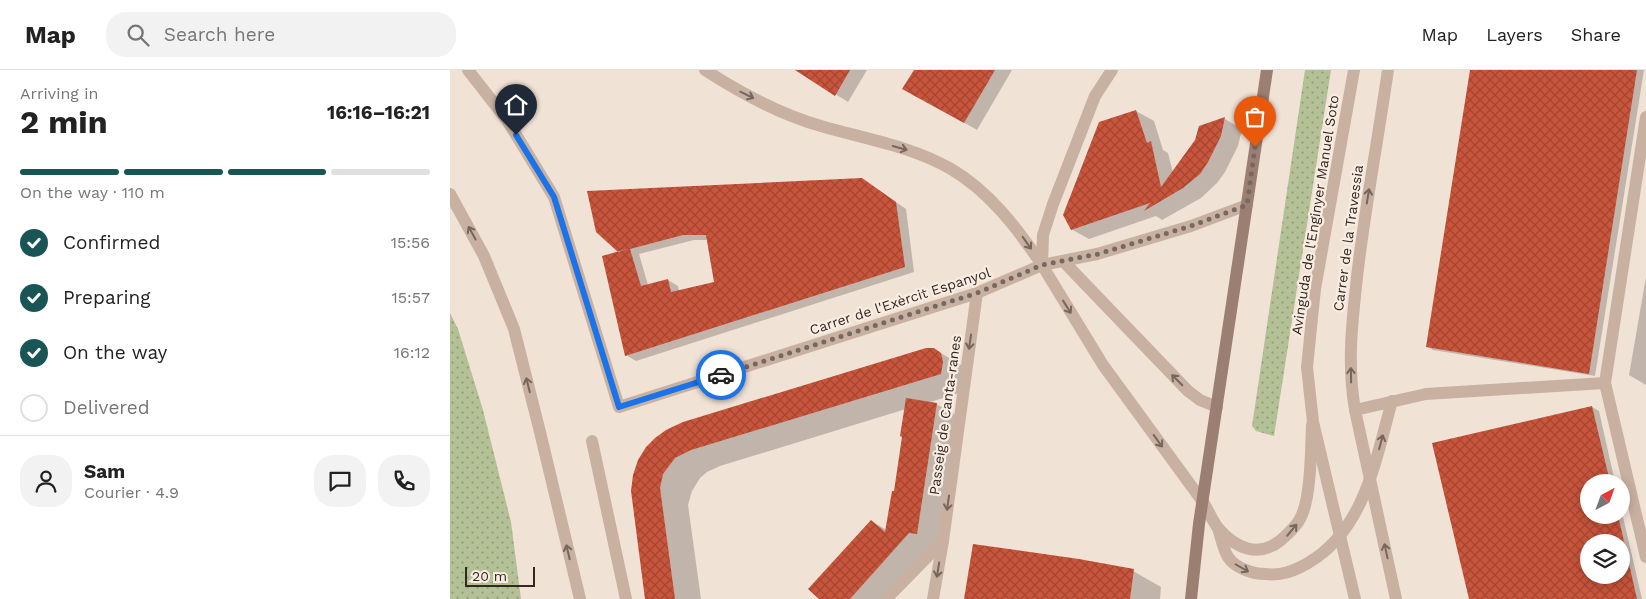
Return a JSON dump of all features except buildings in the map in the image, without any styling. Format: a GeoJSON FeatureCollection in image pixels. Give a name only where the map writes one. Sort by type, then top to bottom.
{"type":"FeatureCollection","features":[{"type":"Feature","properties":{"kind":"main road"},"geometry":{"type":"LineString","coordinates":[[1191,599],[1199,524],[1267,70]]}},
{"type":"Feature","properties":{"kind":"street","name":"Carrer de l'Exèrcit Espanyol"},"geometry":{"type":"LineString","coordinates":[[468,70],[507,120],[554,197],[619,407],[977,293],[1042,265],[1098,254],[1191,226],[1247,205]]}},
{"type":"Feature","properties":{"kind":"street"},"geometry":{"type":"LineString","coordinates":[[705,70],[731,87],[772,107],[819,126],[923,154],[953,170],[977,188],[1006,216],[1022,235],[1103,365],[1203,502],[1218,528],[1228,557],[1249,572],[1279,575],[1294,570],[1320,556],[1340,534],[1357,510],[1370,481],[1392,401]]}},
{"type":"Feature","properties":{"kind":"street"},"geometry":{"type":"LineString","coordinates":[[1042,265],[1043,235],[1053,204],[1095,96],[1112,70]]}},
{"type":"Feature","properties":{"kind":"street","name":"Avinguda de l'Enginyer Manuel Soto"},"geometry":{"type":"LineString","coordinates":[[1354,70],[1315,289],[1307,366],[1313,422],[1355,599]]}},
{"type":"Feature","properties":{"kind":"street","name":"Carrer de la Travessia"},"geometry":{"type":"LineString","coordinates":[[1388,70],[1360,245],[1350,338],[1350,382],[1396,599]]}},
{"type":"Feature","properties":{"kind":"street"},"geometry":{"type":"LineString","coordinates":[[1646,117],[1605,383],[1646,557]]}},
{"type":"Feature","properties":{"kind":"street"},"geometry":{"type":"LineString","coordinates":[[450,194],[484,256],[514,329],[580,599]]}},
{"type":"Feature","properties":{"kind":"street"},"geometry":{"type":"LineString","coordinates":[[1064,262],[1188,391],[1200,400],[1216,407]]}},
{"type":"Feature","properties":{"kind":"street","name":"Passeig de Canta-ranes"},"geometry":{"type":"LineString","coordinates":[[933,599],[943,541],[977,293]]}},
{"type":"Feature","properties":{"kind":"street"},"geometry":{"type":"LineString","coordinates":[[1355,410],[1426,394],[1605,383]]}},
{"type":"Feature","properties":{"kind":"street"},"geometry":{"type":"LineString","coordinates":[[1218,528],[1240,546],[1260,551],[1275,545],[1291,532],[1301,517],[1306,501],[1313,422]]}},
{"type":"Feature","properties":{"kind":"street"},"geometry":{"type":"LineString","coordinates":[[592,441],[626,599]]}},
{"type":"Feature","properties":{"kind":"street"},"geometry":{"type":"LineString","coordinates":[[886,599],[943,541]]}},
{"type":"Feature","properties":{"kind":"green space"},"geometry":{"type":"Polygon","coordinates":[[[1305,70],[1331,70],[1274,436],[1256,431],[1252,426],[1305,70]]]}},
{"type":"Feature","properties":{"kind":"green space"},"geometry":{"type":"Polygon","coordinates":[[[450,313],[458,329],[483,410],[511,522],[521,599],[450,599],[450,313]]]}},
{"type":"Feature","properties":{"kind":"way so far"},"geometry":{"type":"LineString","coordinates":[[721,375],[977,293],[1042,265],[1098,254],[1191,226],[1247,205],[1255,147]]}},
{"type":"Feature","properties":{"kind":"route"},"geometry":{"type":"LineString","coordinates":[[516,135],[554,197],[619,407],[721,375]]}}]}
